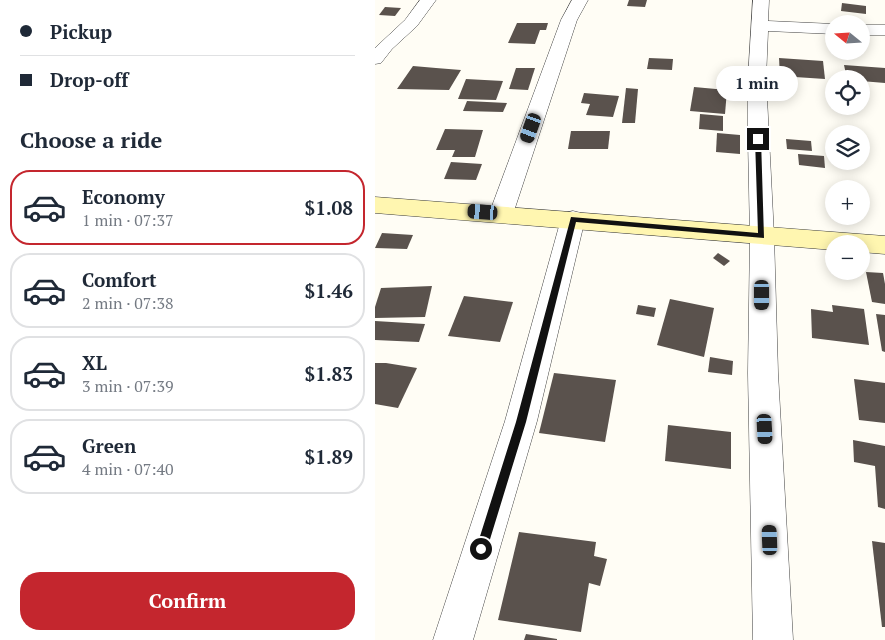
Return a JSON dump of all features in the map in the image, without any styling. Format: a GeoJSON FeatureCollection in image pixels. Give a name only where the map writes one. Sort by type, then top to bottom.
{"type":"FeatureCollection","features":[{"type":"Feature","properties":{"kind":"main road"},"geometry":{"type":"LineString","coordinates":[[375,205],[573,219],[885,245]]}},
{"type":"Feature","properties":{"kind":"street"},"geometry":{"type":"LineString","coordinates":[[375,60],[386,45],[411,23],[428,0]]}},
{"type":"Feature","properties":{"kind":"street"},"geometry":{"type":"LineString","coordinates":[[501,214],[569,20],[580,0]]}},
{"type":"Feature","properties":{"kind":"street"},"geometry":{"type":"LineString","coordinates":[[761,0],[757,78],[762,236],[763,373],[773,640]]}},
{"type":"Feature","properties":{"kind":"street"},"geometry":{"type":"LineString","coordinates":[[760,26],[825,29]]}},
{"type":"Feature","properties":{"kind":"street"},"geometry":{"type":"LineString","coordinates":[[870,30],[885,30]]}},
{"type":"Feature","properties":{"kind":"street"},"geometry":{"type":"LineString","coordinates":[[453,640],[521,422],[573,219]]}},
{"type":"Feature","properties":{"kind":"building"},"geometry":{"type":"Polygon","coordinates":[[[629,0],[647,0],[645,7],[627,6],[629,0]]]}},
{"type":"Feature","properties":{"kind":"building"},"geometry":{"type":"Polygon","coordinates":[[[842,3],[866,6],[866,14],[841,11],[842,3]]]}},
{"type":"Feature","properties":{"kind":"building"},"geometry":{"type":"Polygon","coordinates":[[[385,7],[401,8],[395,16],[379,15],[385,7]]]}},
{"type":"Feature","properties":{"kind":"building"},"geometry":{"type":"Polygon","coordinates":[[[517,23],[548,23],[546,30],[540,30],[535,44],[508,43],[517,23]]]}},
{"type":"Feature","properties":{"kind":"building"},"geometry":{"type":"Polygon","coordinates":[[[649,58],[673,59],[672,70],[647,69],[649,58]]]}},
{"type":"Feature","properties":{"kind":"building"},"geometry":{"type":"Polygon","coordinates":[[[779,58],[823,61],[825,79],[780,76],[779,58]]]}},
{"type":"Feature","properties":{"kind":"building"},"geometry":{"type":"Polygon","coordinates":[[[844,65],[885,68],[885,83],[870,82],[870,70],[845,70],[844,65]]]}},
{"type":"Feature","properties":{"kind":"building"},"geometry":{"type":"Polygon","coordinates":[[[413,66],[461,70],[449,90],[397,89],[413,66]]]}},
{"type":"Feature","properties":{"kind":"building"},"geometry":{"type":"Polygon","coordinates":[[[516,68],[535,68],[528,90],[509,89],[516,68]]]}},
{"type":"Feature","properties":{"kind":"building"},"geometry":{"type":"Polygon","coordinates":[[[466,79],[503,81],[496,100],[458,99],[466,79]]]}},
{"type":"Feature","properties":{"kind":"building"},"geometry":{"type":"Polygon","coordinates":[[[694,87],[727,90],[725,114],[690,111],[694,87]]]}},
{"type":"Feature","properties":{"kind":"building"},"geometry":{"type":"Polygon","coordinates":[[[626,88],[638,89],[635,123],[622,123],[626,88]]]}},
{"type":"Feature","properties":{"kind":"building"},"geometry":{"type":"Polygon","coordinates":[[[584,93],[619,96],[613,117],[586,115],[590,104],[581,103],[584,93]]]}},
{"type":"Feature","properties":{"kind":"building"},"geometry":{"type":"Polygon","coordinates":[[[467,101],[507,103],[503,112],[463,111],[467,101]]]}},
{"type":"Feature","properties":{"kind":"building"},"geometry":{"type":"Polygon","coordinates":[[[700,114],[723,116],[723,131],[699,129],[700,114]]]}},
{"type":"Feature","properties":{"kind":"building"},"geometry":{"type":"Polygon","coordinates":[[[445,129],[483,130],[475,157],[452,157],[455,150],[436,150],[445,129]]]}},
{"type":"Feature","properties":{"kind":"building"},"geometry":{"type":"Polygon","coordinates":[[[571,131],[610,131],[608,149],[568,149],[571,131]]]}},
{"type":"Feature","properties":{"kind":"building"},"geometry":{"type":"Polygon","coordinates":[[[717,133],[740,135],[740,154],[716,152],[717,133]]]}},
{"type":"Feature","properties":{"kind":"building"},"geometry":{"type":"Polygon","coordinates":[[[786,139],[811,141],[812,151],[787,149],[786,139]]]}},
{"type":"Feature","properties":{"kind":"building"},"geometry":{"type":"Polygon","coordinates":[[[798,154],[824,156],[825,168],[799,165],[798,154]]]}},
{"type":"Feature","properties":{"kind":"building"},"geometry":{"type":"Polygon","coordinates":[[[451,162],[482,164],[476,180],[444,179],[451,162]]]}},
{"type":"Feature","properties":{"kind":"building"},"geometry":{"type":"Polygon","coordinates":[[[382,233],[413,235],[407,249],[375,248],[382,233]]]}},
{"type":"Feature","properties":{"kind":"building"},"geometry":{"type":"Polygon","coordinates":[[[718,253],[730,261],[724,266],[713,258],[718,253]]]}},
{"type":"Feature","properties":{"kind":"building"},"geometry":{"type":"Polygon","coordinates":[[[870,272],[883,273],[885,304],[872,302],[868,280],[870,280],[870,272]]]}},
{"type":"Feature","properties":{"kind":"building"},"geometry":{"type":"Polygon","coordinates":[[[432,286],[425,317],[375,318],[375,307],[381,288],[432,286]]]}},
{"type":"Feature","properties":{"kind":"building"},"geometry":{"type":"Polygon","coordinates":[[[464,296],[513,302],[500,342],[448,336],[464,296]]]}},
{"type":"Feature","properties":{"kind":"building"},"geometry":{"type":"Polygon","coordinates":[[[670,299],[714,308],[704,357],[657,345],[670,299]]]}},
{"type":"Feature","properties":{"kind":"building"},"geometry":{"type":"Polygon","coordinates":[[[638,305],[656,308],[654,317],[636,314],[638,305]]]}},
{"type":"Feature","properties":{"kind":"building"},"geometry":{"type":"Polygon","coordinates":[[[832,305],[864,309],[869,345],[812,338],[811,309],[833,312],[832,305]]]}},
{"type":"Feature","properties":{"kind":"building"},"geometry":{"type":"Polygon","coordinates":[[[876,314],[885,315],[885,352],[882,351],[876,314]]]}},
{"type":"Feature","properties":{"kind":"building"},"geometry":{"type":"Polygon","coordinates":[[[375,321],[425,324],[419,342],[375,340],[375,321]]]}},
{"type":"Feature","properties":{"kind":"building"},"geometry":{"type":"Polygon","coordinates":[[[710,357],[733,361],[732,375],[708,372],[710,357]]]}},
{"type":"Feature","properties":{"kind":"building"},"geometry":{"type":"Polygon","coordinates":[[[375,363],[417,368],[398,408],[375,404],[375,363]]]}},
{"type":"Feature","properties":{"kind":"building"},"geometry":{"type":"Polygon","coordinates":[[[554,373],[616,380],[605,442],[539,433],[554,373]]]}},
{"type":"Feature","properties":{"kind":"building"},"geometry":{"type":"Polygon","coordinates":[[[854,379],[885,383],[885,423],[859,420],[854,379]]]}},
{"type":"Feature","properties":{"kind":"building"},"geometry":{"type":"Polygon","coordinates":[[[668,425],[731,432],[731,469],[665,461],[668,425]]]}},
{"type":"Feature","properties":{"kind":"building"},"geometry":{"type":"Polygon","coordinates":[[[853,440],[885,446],[885,509],[878,507],[875,466],[854,462],[853,440]]]}},
{"type":"Feature","properties":{"kind":"building"},"geometry":{"type":"Polygon","coordinates":[[[519,532],[596,542],[594,556],[607,559],[600,586],[589,583],[581,632],[498,620],[519,532]]]}},
{"type":"Feature","properties":{"kind":"building"},"geometry":{"type":"Polygon","coordinates":[[[872,541],[885,543],[885,627],[882,627],[872,541]]]}},
{"type":"Feature","properties":{"kind":"building"},"geometry":{"type":"Polygon","coordinates":[[[526,634],[557,639],[557,640],[524,640],[526,634]]]}},
{"type":"Feature","properties":{"kind":"route"},"geometry":{"type":"LineString","coordinates":[[481,549],[521,422],[573,219],[762,236],[758,139]]}}]}
